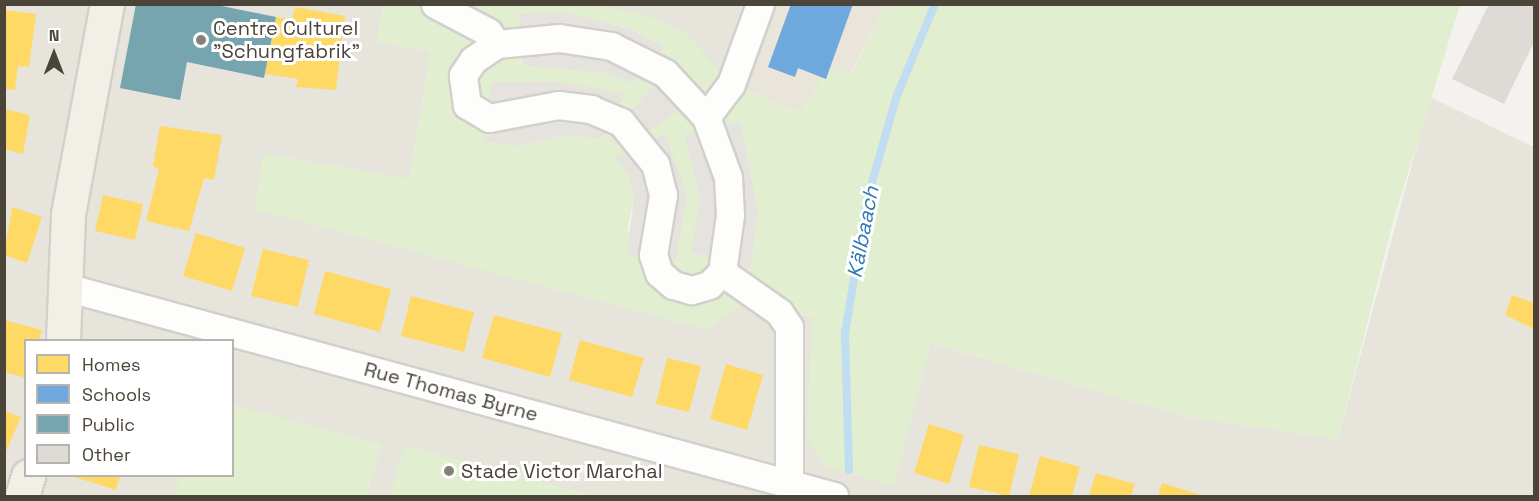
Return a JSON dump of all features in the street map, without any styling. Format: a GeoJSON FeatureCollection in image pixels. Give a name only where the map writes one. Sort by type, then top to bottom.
{"type":"FeatureCollection","features":[{"type":"Feature","properties":{"kind":"main road"},"geometry":{"type":"LineString","coordinates":[[63,339],[69,288],[68,214],[107,4]]}},
{"type":"Feature","properties":{"kind":"main road"},"geometry":{"type":"LineString","coordinates":[[22,496],[28,477]]}},
{"type":"Feature","properties":{"kind":"street"},"geometry":{"type":"LineString","coordinates":[[435,4],[488,32],[497,44]]}},
{"type":"Feature","properties":{"kind":"street"},"geometry":{"type":"LineString","coordinates":[[706,117],[731,84],[760,4]]}},
{"type":"Feature","properties":{"kind":"street"},"geometry":{"type":"LineString","coordinates":[[559,38],[611,46],[666,73],[706,117],[728,177],[729,248],[722,272],[709,285],[691,290],[673,285],[659,273],[653,255],[663,195],[655,164],[621,122],[591,109],[558,105],[489,118],[467,105],[463,75],[473,60],[497,44],[559,38]]}},
{"type":"Feature","properties":{"kind":"street"},"geometry":{"type":"LineString","coordinates":[[722,272],[779,312],[789,327],[789,484]]}},
{"type":"Feature","properties":{"kind":"street","name":"Rue Thomas Byrne"},"geometry":{"type":"LineString","coordinates":[[69,288],[824,495]]}},
{"type":"Feature","properties":{"kind":"shaded area"},"geometry":{"type":"Polygon","coordinates":[[[4,5],[383,5],[377,42],[431,51],[409,179],[263,154],[755,294],[779,312],[813,316],[807,439],[894,486],[930,343],[1183,416],[1338,439],[1430,97],[1534,147],[1534,496],[5,496],[4,5]]]}},
{"type":"Feature","properties":{"kind":"shaded area"},"geometry":{"type":"Polygon","coordinates":[[[592,5],[742,5],[722,74],[592,5]]]}},
{"type":"Feature","properties":{"kind":"shaded area"},"geometry":{"type":"Polygon","coordinates":[[[742,5],[885,5],[850,74],[826,79],[800,113],[731,84],[742,5]]]}},
{"type":"Feature","properties":{"kind":"shaded area"},"geometry":{"type":"Polygon","coordinates":[[[562,12],[632,29],[665,48],[633,84],[606,73],[523,65],[519,14],[562,12]]]}},
{"type":"Feature","properties":{"kind":"shaded area"},"geometry":{"type":"Polygon","coordinates":[[[665,73],[694,100],[637,139],[621,122],[665,73]]]}},
{"type":"Feature","properties":{"kind":"shaded area"},"geometry":{"type":"Polygon","coordinates":[[[492,82],[561,82],[625,94],[602,139],[565,135],[521,146],[485,141],[492,82]]]}},
{"type":"Feature","properties":{"kind":"shaded area"},"geometry":{"type":"Polygon","coordinates":[[[740,121],[758,210],[751,269],[691,252],[700,199],[684,136],[740,121]]]}},
{"type":"Feature","properties":{"kind":"shaded area"},"geometry":{"type":"Polygon","coordinates":[[[665,134],[687,195],[676,260],[627,256],[634,197],[629,175],[615,157],[665,134]]]}},
{"type":"Feature","properties":{"kind":"green space"},"geometry":{"type":"Polygon","coordinates":[[[592,4],[643,14],[685,32],[731,84],[799,113],[829,68],[851,74],[885,5],[1460,5],[1394,218],[1338,439],[1183,416],[931,343],[894,486],[826,467],[807,439],[812,316],[779,312],[755,295],[708,330],[254,209],[263,154],[409,179],[431,51],[377,42],[383,5],[592,4]],[[562,12],[606,73],[633,84],[665,48],[632,29],[562,12]],[[492,82],[521,146],[565,135],[602,139],[513,84],[492,82]],[[740,121],[684,136],[700,199],[692,252],[751,269],[758,210],[740,121]],[[616,156],[629,174],[634,197],[627,232],[687,195],[616,156]]]}},
{"type":"Feature","properties":{"kind":"green space"},"geometry":{"type":"Polygon","coordinates":[[[234,405],[382,444],[367,496],[174,496],[180,477],[234,477],[234,405]]]}},
{"type":"Feature","properties":{"kind":"green space","name":"Stade Victor Marchal"},"geometry":{"type":"Polygon","coordinates":[[[405,445],[596,496],[390,496],[405,445]]]}},
{"type":"Feature","properties":{"kind":"building: Homes"},"geometry":{"type":"Polygon","coordinates":[[[295,7],[345,16],[336,90],[296,87],[298,79],[265,74],[276,17],[292,20],[295,7]]]}},
{"type":"Feature","properties":{"kind":"building: Homes"},"geometry":{"type":"Polygon","coordinates":[[[4,10],[36,14],[29,67],[18,66],[15,90],[4,89],[4,10]]]}},
{"type":"Feature","properties":{"kind":"building: Homes"},"geometry":{"type":"Polygon","coordinates":[[[4,109],[30,115],[23,154],[4,149],[4,109]]]}},
{"type":"Feature","properties":{"kind":"building: Homes"},"geometry":{"type":"Polygon","coordinates":[[[160,126],[222,135],[214,180],[204,178],[189,231],[146,221],[159,169],[153,166],[160,126]]]}},
{"type":"Feature","properties":{"kind":"building: Homes"},"geometry":{"type":"Polygon","coordinates":[[[103,195],[143,204],[135,240],[95,231],[103,195]]]}},
{"type":"Feature","properties":{"kind":"building: Homes"},"geometry":{"type":"Polygon","coordinates":[[[12,207],[42,217],[27,263],[4,255],[12,207]]]}},
{"type":"Feature","properties":{"kind":"building: Homes"},"geometry":{"type":"Polygon","coordinates":[[[196,233],[245,248],[232,291],[183,276],[196,233]]]}},
{"type":"Feature","properties":{"kind":"building: Homes"},"geometry":{"type":"Polygon","coordinates":[[[263,249],[309,260],[298,307],[251,296],[263,249]]]}},
{"type":"Feature","properties":{"kind":"building: Homes"},"geometry":{"type":"Polygon","coordinates":[[[325,271],[391,289],[380,332],[314,314],[325,271]]]}},
{"type":"Feature","properties":{"kind":"building: Homes"},"geometry":{"type":"Polygon","coordinates":[[[1512,295],[1534,303],[1534,329],[1505,315],[1512,295]]]}},
{"type":"Feature","properties":{"kind":"building: Homes"},"geometry":{"type":"Polygon","coordinates":[[[411,296],[474,312],[464,352],[401,336],[411,296]]]}},
{"type":"Feature","properties":{"kind":"building: Homes"},"geometry":{"type":"Polygon","coordinates":[[[494,315],[562,333],[550,377],[482,358],[494,315]]]}},
{"type":"Feature","properties":{"kind":"building: Homes"},"geometry":{"type":"Polygon","coordinates":[[[4,320],[42,330],[39,339],[24,339],[24,377],[4,372],[4,320]]]}},
{"type":"Feature","properties":{"kind":"building: Homes"},"geometry":{"type":"Polygon","coordinates":[[[580,340],[644,358],[632,397],[569,380],[580,340]]]}},
{"type":"Feature","properties":{"kind":"building: Homes"},"geometry":{"type":"Polygon","coordinates":[[[667,358],[701,366],[689,412],[656,404],[667,358]]]}},
{"type":"Feature","properties":{"kind":"building: Homes"},"geometry":{"type":"Polygon","coordinates":[[[726,364],[763,375],[747,430],[710,419],[726,364]]]}},
{"type":"Feature","properties":{"kind":"building: Homes"},"geometry":{"type":"Polygon","coordinates":[[[4,411],[21,417],[4,456],[4,411]]]}},
{"type":"Feature","properties":{"kind":"building: Homes"},"geometry":{"type":"Polygon","coordinates":[[[929,424],[964,435],[949,484],[914,473],[929,424]]]}},
{"type":"Feature","properties":{"kind":"building: Homes"},"geometry":{"type":"Polygon","coordinates":[[[979,445],[1019,454],[1009,496],[969,487],[979,445]]]}},
{"type":"Feature","properties":{"kind":"building: Homes"},"geometry":{"type":"Polygon","coordinates":[[[1040,456],[1080,467],[1072,496],[1029,496],[1040,456]]]}},
{"type":"Feature","properties":{"kind":"building: Homes"},"geometry":{"type":"Polygon","coordinates":[[[1096,473],[1135,484],[1131,496],[1089,496],[1096,473]]]}},
{"type":"Feature","properties":{"kind":"building: Homes"},"geometry":{"type":"Polygon","coordinates":[[[74,477],[120,477],[116,490],[74,477]]]}},
{"type":"Feature","properties":{"kind":"building: Homes"},"geometry":{"type":"Polygon","coordinates":[[[1162,483],[1204,496],[1158,496],[1162,483]]]}},
{"type":"Feature","properties":{"kind":"building: Schools"},"geometry":{"type":"Polygon","coordinates":[[[791,4],[853,4],[826,79],[798,68],[795,77],[768,67],[791,4]]]}},
{"type":"Feature","properties":{"kind":"building: Public","name":"Centre Culturel \"Schungfabrik\""},"geometry":{"type":"Polygon","coordinates":[[[136,4],[212,4],[276,17],[264,78],[187,62],[180,100],[120,88],[136,4]]]}},
{"type":"Feature","properties":{"kind":"building: Other"},"geometry":{"type":"Polygon","coordinates":[[[1489,4],[1534,4],[1534,42],[1504,104],[1452,79],[1489,4]]]}},
{"type":"Feature","properties":{"kind":"waterway","name":"Kälbaach"},"geometry":{"type":"LineString","coordinates":[[849,470],[845,333],[867,200],[896,98],[935,4]]}},
{"type":"Feature","properties":{"kind":"place","name":"Centre Culturel \"Schungfabrik\""},"geometry":{"type":"Point","coordinates":[201,40]}},
{"type":"Feature","properties":{"kind":"place","name":"Stade Victor Marchal"},"geometry":{"type":"Point","coordinates":[449,471]}}]}
